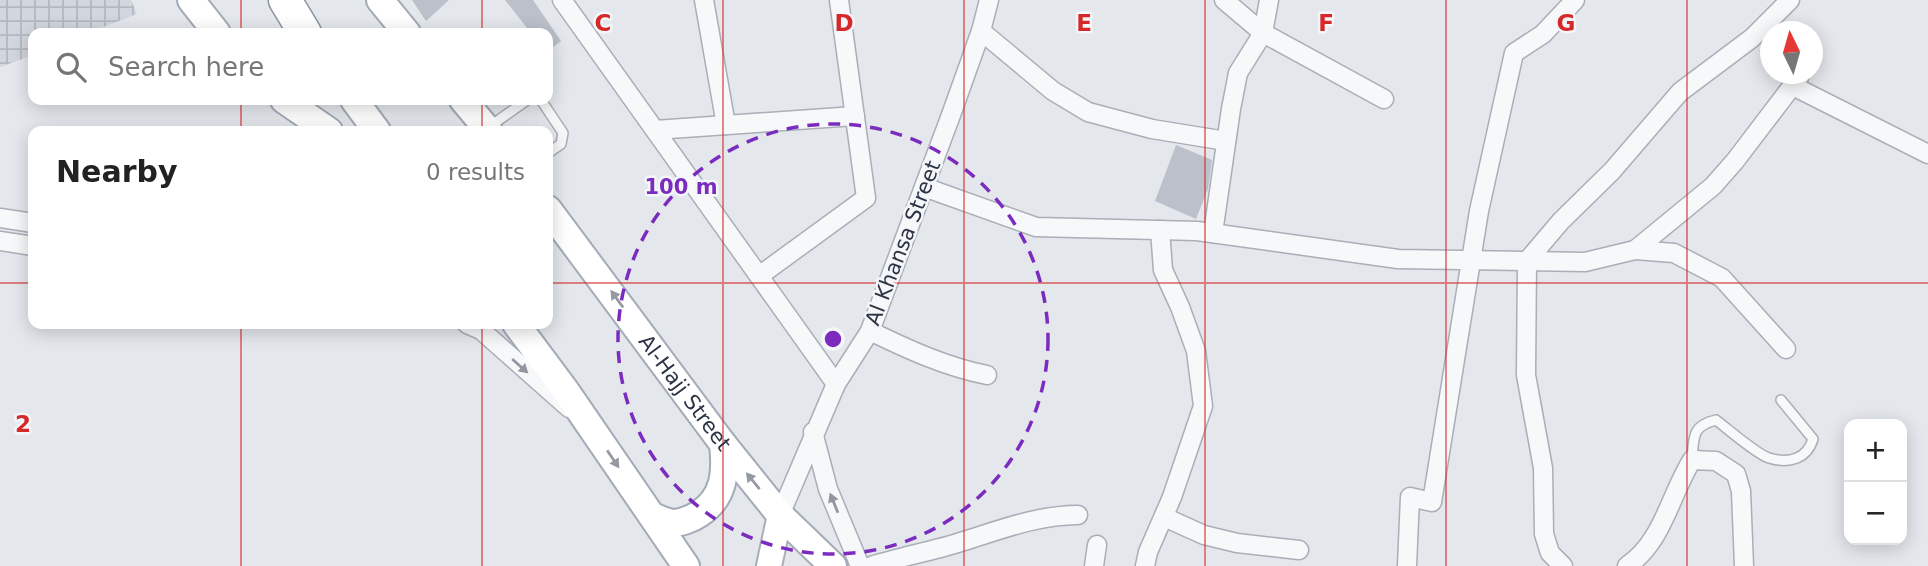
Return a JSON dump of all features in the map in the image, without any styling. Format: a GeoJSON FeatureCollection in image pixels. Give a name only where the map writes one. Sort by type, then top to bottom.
{"type":"FeatureCollection","features":[{"type":"Feature","properties":{"kind":"highway"},"geometry":{"type":"LineString","coordinates":[[285,0],[300,28]]}},
{"type":"Feature","properties":{"kind":"main road"},"geometry":{"type":"LineString","coordinates":[[191,0],[213,28]]}},
{"type":"Feature","properties":{"kind":"main road"},"geometry":{"type":"LineString","coordinates":[[271,0],[298,28]]}},
{"type":"Feature","properties":{"kind":"main road"},"geometry":{"type":"LineString","coordinates":[[380,0],[403,28]]}},
{"type":"Feature","properties":{"kind":"main road"},"geometry":{"type":"LineString","coordinates":[[291,105],[322,126]]}},
{"type":"Feature","properties":{"kind":"main road"},"geometry":{"type":"LineString","coordinates":[[358,105],[373,126]]}},
{"type":"Feature","properties":{"kind":"main road"},"geometry":{"type":"LineString","coordinates":[[467,105],[485,126]]}},
{"type":"Feature","properties":{"kind":"main road","name":"Al-Hajj Street"},"geometry":{"type":"LineString","coordinates":[[553,216],[723,444],[780,515],[833,566]]}},
{"type":"Feature","properties":{"kind":"main road"},"geometry":{"type":"LineString","coordinates":[[520,329],[686,566]]}},
{"type":"Feature","properties":{"kind":"main road"},"geometry":{"type":"LineString","coordinates":[[652,516],[675,523],[693,518],[709,508],[723,484],[726,468],[723,444]]}},
{"type":"Feature","properties":{"kind":"street"},"geometry":{"type":"LineString","coordinates":[[562,0],[836,384]]}},
{"type":"Feature","properties":{"kind":"street"},"geometry":{"type":"LineString","coordinates":[[704,0],[726,125]]}},
{"type":"Feature","properties":{"kind":"street"},"geometry":{"type":"LineString","coordinates":[[759,276],[866,198],[839,0]]}},
{"type":"Feature","properties":{"kind":"street"},"geometry":{"type":"LineString","coordinates":[[1224,0],[1263,33],[1384,99]]}},
{"type":"Feature","properties":{"kind":"street"},"geometry":{"type":"LineString","coordinates":[[1213,233],[1238,73],[1263,33],[1269,0]]}},
{"type":"Feature","properties":{"kind":"street"},"geometry":{"type":"LineString","coordinates":[[1407,566],[1410,497],[1432,502],[1479,211],[1514,52],[1543,34],[1575,0]]}},
{"type":"Feature","properties":{"kind":"street"},"geometry":{"type":"LineString","coordinates":[[1563,566],[1550,553],[1545,534],[1543,468],[1526,375],[1527,261],[1561,221],[1612,171],[1680,92],[1752,37],[1790,0]]}},
{"type":"Feature","properties":{"kind":"street","name":"Al Khansa Street"},"geometry":{"type":"LineString","coordinates":[[780,515],[813,432],[836,384],[870,331],[990,1]]}},
{"type":"Feature","properties":{"kind":"street"},"geometry":{"type":"LineString","coordinates":[[981,31],[1052,91],[1088,112],[1152,130],[1226,141]]}},
{"type":"Feature","properties":{"kind":"street"},"geometry":{"type":"LineString","coordinates":[[1635,250],[1713,186],[1735,162],[1796,81],[1928,154]]}},
{"type":"Feature","properties":{"kind":"street"},"geometry":{"type":"LineString","coordinates":[[655,130],[855,116]]}},
{"type":"Feature","properties":{"kind":"street"},"geometry":{"type":"LineString","coordinates":[[924,187],[1036,227],[1213,233],[1398,259],[1585,262],[1635,250],[1674,253],[1722,278],[1786,349]]}},
{"type":"Feature","properties":{"kind":"street"},"geometry":{"type":"LineString","coordinates":[[0,218],[28,222]]}},
{"type":"Feature","properties":{"kind":"street"},"geometry":{"type":"LineString","coordinates":[[1145,566],[1203,406],[1196,351],[1163,270],[1160,230]]}},
{"type":"Feature","properties":{"kind":"street"},"geometry":{"type":"LineString","coordinates":[[0,241],[28,245]]}},
{"type":"Feature","properties":{"kind":"street"},"geometry":{"type":"LineString","coordinates":[[479,329],[587,422]]}},
{"type":"Feature","properties":{"kind":"street"},"geometry":{"type":"LineString","coordinates":[[870,331],[964,371],[987,375]]}},
{"type":"Feature","properties":{"kind":"street"},"geometry":{"type":"LineString","coordinates":[[813,432],[828,489],[860,566]]}},
{"type":"Feature","properties":{"kind":"street"},"geometry":{"type":"LineString","coordinates":[[1627,566],[1660,529],[1680,479],[1692,460],[1716,461],[1736,474],[1741,491],[1744,566]]}},
{"type":"Feature","properties":{"kind":"street"},"geometry":{"type":"LineString","coordinates":[[769,566],[780,515]]}},
{"type":"Feature","properties":{"kind":"street"},"geometry":{"type":"LineString","coordinates":[[871,566],[907,554],[941,548],[1012,525],[1059,515],[1078,515]]}},
{"type":"Feature","properties":{"kind":"street"},"geometry":{"type":"LineString","coordinates":[[1164,517],[1204,535],[1237,543],[1299,550]]}},
{"type":"Feature","properties":{"kind":"street"},"geometry":{"type":"LineString","coordinates":[[1094,566],[1097,545]]}},
{"type":"Feature","properties":{"kind":"lane"},"geometry":{"type":"LineString","coordinates":[[493,126],[520,105]]}},
{"type":"Feature","properties":{"kind":"lane"},"geometry":{"type":"LineString","coordinates":[[544,105],[563,133],[561,144],[553,150]]}},
{"type":"Feature","properties":{"kind":"lane"},"geometry":{"type":"LineString","coordinates":[[1692,460],[1694,434],[1703,423],[1716,420],[1768,458],[1800,458],[1810,450],[1813,439],[1781,400]]}},
{"type":"Feature","properties":{"kind":"shaded area"},"geometry":{"type":"Polygon","coordinates":[[[0,0],[131,0],[137,14],[101,28],[28,28],[28,57],[0,67],[0,0]]]}},
{"type":"Feature","properties":{"kind":"building"},"geometry":{"type":"Polygon","coordinates":[[[412,0],[449,0],[426,21],[412,0]]]}},
{"type":"Feature","properties":{"kind":"building"},"geometry":{"type":"Polygon","coordinates":[[[505,0],[533,0],[552,28],[527,28],[505,0]]]}},
{"type":"Feature","properties":{"kind":"building"},"geometry":{"type":"Polygon","coordinates":[[[553,29],[561,41],[553,47],[553,29]]]}},
{"type":"Feature","properties":{"kind":"building"},"geometry":{"type":"Polygon","coordinates":[[[1176,145],[1212,160],[1208,189],[1196,219],[1155,201],[1176,145]]]}}]}
